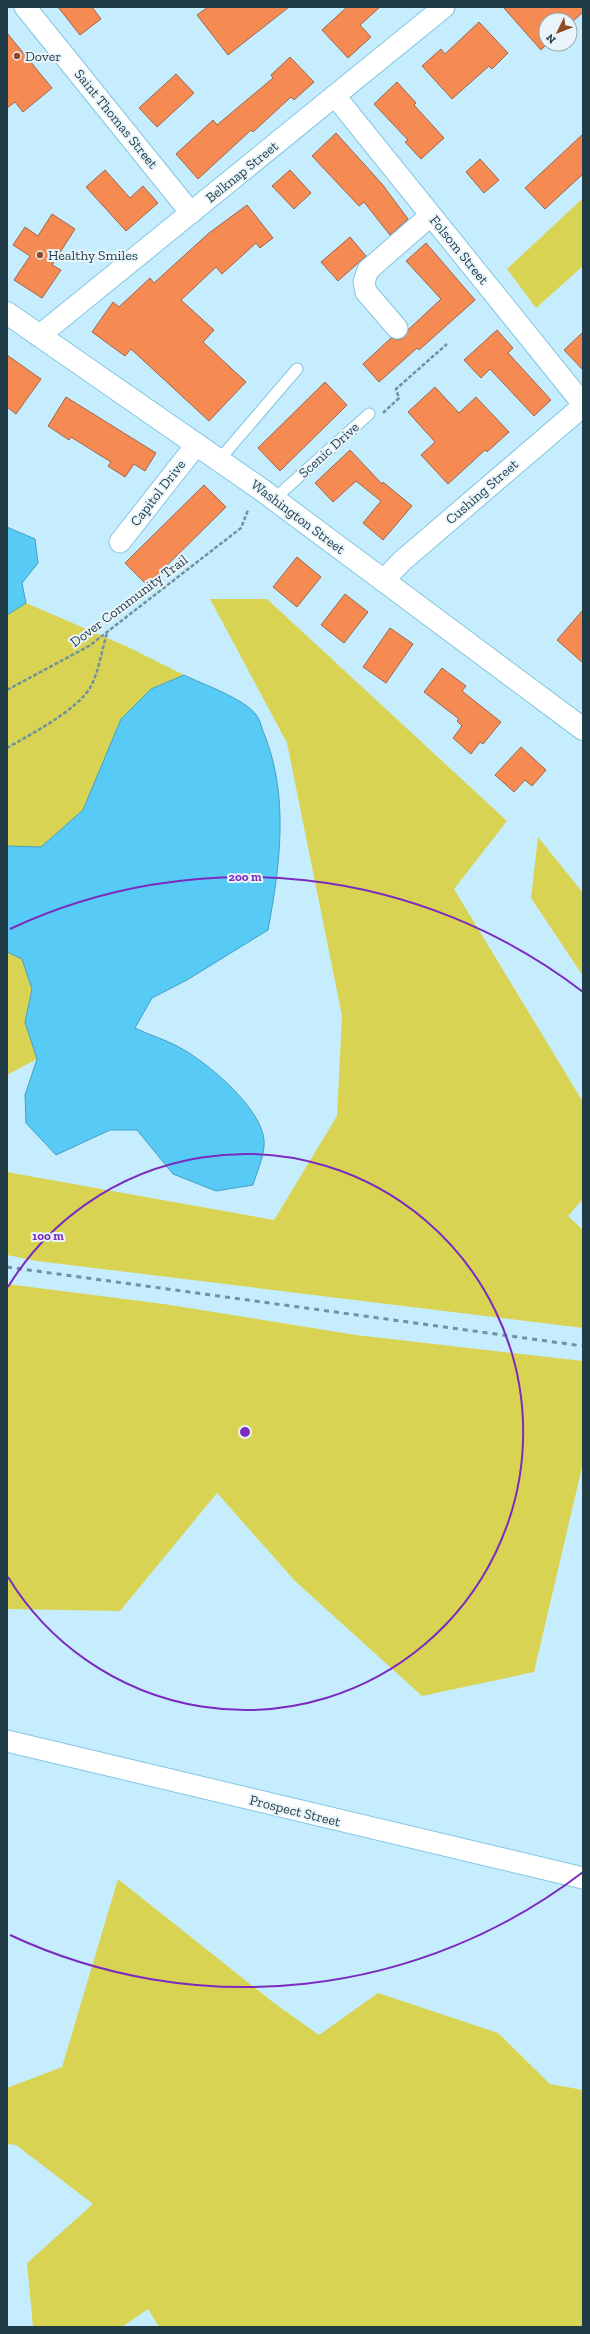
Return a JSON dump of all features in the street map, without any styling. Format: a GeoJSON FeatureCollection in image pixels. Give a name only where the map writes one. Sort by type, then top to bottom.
{"type":"FeatureCollection","features":[{"type":"Feature","properties":{"kind":"street","name":"Saint Thomas Street"},"geometry":{"type":"LineString","coordinates":[[25,7],[191,213]]}},
{"type":"Feature","properties":{"kind":"street","name":"Belknap Street"},"geometry":{"type":"LineString","coordinates":[[39,336],[444,7]]}},
{"type":"Feature","properties":{"kind":"street","name":"Folsom Street"},"geometry":{"type":"LineString","coordinates":[[335,96],[583,405]]}},
{"type":"Feature","properties":{"kind":"street"},"geometry":{"type":"LineString","coordinates":[[397,328],[366,292],[364,282],[368,270],[430,216]]}},
{"type":"Feature","properties":{"kind":"street","name":"Washington Street"},"geometry":{"type":"LineString","coordinates":[[7,313],[219,460],[281,493],[383,581],[583,729]]}},
{"type":"Feature","properties":{"kind":"street","name":"Cushing Street"},"geometry":{"type":"LineString","coordinates":[[383,581],[402,561],[583,405]]}},
{"type":"Feature","properties":{"kind":"street","name":"Capitol Drive"},"geometry":{"type":"LineString","coordinates":[[120,542],[197,444]]}},
{"type":"Feature","properties":{"kind":"street","name":"Prospect Street"},"geometry":{"type":"LineString","coordinates":[[7,1741],[583,1878]]}},
{"type":"Feature","properties":{"kind":"lane"},"geometry":{"type":"LineString","coordinates":[[219,460],[297,369]]}},
{"type":"Feature","properties":{"kind":"lane","name":"Scenic Drive"},"geometry":{"type":"LineString","coordinates":[[281,493],[369,414]]}},
{"type":"Feature","properties":{"kind":"path"},"geometry":{"type":"LineString","coordinates":[[369,414],[384,413],[399,398],[396,389],[447,344]]}},
{"type":"Feature","properties":{"kind":"path","name":"Dover Community Trail"},"geometry":{"type":"LineString","coordinates":[[7,690],[71,657],[107,633],[241,528],[248,510]]}},
{"type":"Feature","properties":{"kind":"path"},"geometry":{"type":"LineString","coordinates":[[7,748],[42,728],[81,700],[92,685],[107,633]]}},
{"type":"Feature","properties":{"kind":"shaded area"},"geometry":{"type":"Polygon","coordinates":[[[583,198],[583,266],[536,308],[507,269],[583,198]]]}},
{"type":"Feature","properties":{"kind":"shaded area"},"geometry":{"type":"Polygon","coordinates":[[[210,599],[267,599],[507,821],[454,889],[583,1102],[583,1199],[568,1216],[583,1230],[583,1328],[37,1261],[7,1255],[7,1171],[274,1220],[337,1116],[342,1016],[287,743],[210,599]]]}},
{"type":"Feature","properties":{"kind":"shaded area"},"geometry":{"type":"Polygon","coordinates":[[[26,603],[128,647],[184,675],[151,689],[121,719],[83,810],[41,848],[7,846],[7,615],[26,603]]]}},
{"type":"Feature","properties":{"kind":"shaded area"},"geometry":{"type":"Polygon","coordinates":[[[538,837],[583,893],[583,976],[531,898],[538,837]]]}},
{"type":"Feature","properties":{"kind":"shaded area"},"geometry":{"type":"Polygon","coordinates":[[[7,952],[22,959],[32,989],[25,1022],[37,1059],[7,1075],[7,952]]]}},
{"type":"Feature","properties":{"kind":"shaded area"},"geometry":{"type":"Polygon","coordinates":[[[7,1284],[164,1304],[356,1335],[583,1361],[583,1463],[534,1672],[422,1696],[295,1581],[217,1493],[120,1611],[7,1609],[7,1284]]]}},
{"type":"Feature","properties":{"kind":"shaded area"},"geometry":{"type":"Polygon","coordinates":[[[118,1879],[274,2003],[319,2035],[378,1993],[498,2033],[550,2084],[583,2090],[583,2327],[159,2327],[148,2309],[122,2327],[33,2327],[27,2263],[93,2204],[16,2145],[7,2144],[7,2088],[62,2067],[118,1879]]]}},
{"type":"Feature","properties":{"kind":"water"},"geometry":{"type":"Polygon","coordinates":[[[7,527],[35,539],[38,563],[22,583],[26,603],[7,615],[7,527]]]}},
{"type":"Feature","properties":{"kind":"water"},"geometry":{"type":"Polygon","coordinates":[[[184,675],[234,698],[257,716],[273,760],[280,808],[279,857],[268,930],[187,980],[152,998],[135,1028],[177,1046],[203,1063],[232,1088],[246,1103],[256,1118],[263,1133],[264,1146],[253,1185],[216,1191],[173,1174],[137,1130],[110,1130],[56,1155],[26,1123],[25,1095],[37,1059],[25,1022],[32,989],[22,959],[7,952],[7,846],[41,847],[83,810],[121,719],[151,689],[184,675]]]}},
{"type":"Feature","properties":{"kind":"building"},"geometry":{"type":"Polygon","coordinates":[[[58,7],[92,7],[101,19],[80,35],[58,7]]]}},
{"type":"Feature","properties":{"kind":"building"},"geometry":{"type":"Polygon","coordinates":[[[208,7],[289,7],[228,55],[197,15],[208,7]]]}},
{"type":"Feature","properties":{"kind":"building"},"geometry":{"type":"Polygon","coordinates":[[[347,7],[380,7],[360,25],[371,37],[348,58],[322,30],[347,7]]]}},
{"type":"Feature","properties":{"kind":"building"},"geometry":{"type":"Polygon","coordinates":[[[503,7],[583,7],[583,12],[578,17],[578,12],[538,12],[538,47],[503,7]]]}},
{"type":"Feature","properties":{"kind":"building"},"geometry":{"type":"Polygon","coordinates":[[[479,22],[508,53],[492,69],[489,66],[452,99],[422,66],[441,49],[445,54],[479,22]]]}},
{"type":"Feature","properties":{"kind":"building","name":"Dover"},"geometry":{"type":"Polygon","coordinates":[[[7,33],[52,88],[23,112],[15,102],[7,108],[7,33]]]}},
{"type":"Feature","properties":{"kind":"building"},"geometry":{"type":"Polygon","coordinates":[[[290,57],[314,82],[294,100],[291,97],[253,132],[251,130],[198,179],[176,154],[213,120],[217,125],[273,78],[271,75],[290,57]]]}},
{"type":"Feature","properties":{"kind":"building"},"geometry":{"type":"Polygon","coordinates":[[[176,74],[194,93],[157,127],[139,108],[176,74]]]}},
{"type":"Feature","properties":{"kind":"building"},"geometry":{"type":"Polygon","coordinates":[[[397,82],[416,103],[414,105],[444,138],[421,159],[405,142],[408,140],[374,104],[397,82]]]}},
{"type":"Feature","properties":{"kind":"building"},"geometry":{"type":"Polygon","coordinates":[[[336,133],[382,184],[408,219],[390,235],[364,202],[359,206],[312,156],[336,133]]]}},
{"type":"Feature","properties":{"kind":"building"},"geometry":{"type":"Polygon","coordinates":[[[583,134],[583,174],[545,209],[525,188],[583,134]]]}},
{"type":"Feature","properties":{"kind":"building"},"geometry":{"type":"Polygon","coordinates":[[[480,159],[499,180],[484,193],[466,172],[480,159]]]}},
{"type":"Feature","properties":{"kind":"building"},"geometry":{"type":"Polygon","coordinates":[[[105,170],[130,198],[143,186],[158,203],[126,231],[86,187],[105,170]]]}},
{"type":"Feature","properties":{"kind":"building"},"geometry":{"type":"Polygon","coordinates":[[[290,170],[311,193],[294,209],[272,186],[290,170]]]}},
{"type":"Feature","properties":{"kind":"building"},"geometry":{"type":"Polygon","coordinates":[[[247,205],[273,238],[260,248],[256,243],[222,274],[216,267],[181,300],[214,330],[203,342],[246,382],[209,421],[131,349],[125,356],[92,332],[113,302],[119,307],[150,278],[154,283],[209,233],[247,205]]]}},
{"type":"Feature","properties":{"kind":"building","name":"Healthy Smiles"},"geometry":{"type":"Polygon","coordinates":[[[52,214],[75,229],[52,265],[61,270],[42,298],[14,280],[30,256],[13,245],[25,227],[38,236],[52,214]]]}},
{"type":"Feature","properties":{"kind":"building"},"geometry":{"type":"Polygon","coordinates":[[[350,237],[366,256],[338,281],[321,262],[350,237]]]}},
{"type":"Feature","properties":{"kind":"building"},"geometry":{"type":"Polygon","coordinates":[[[426,243],[475,300],[419,350],[417,348],[379,382],[363,364],[391,338],[399,340],[404,337],[409,329],[441,299],[406,261],[426,243]]]}},
{"type":"Feature","properties":{"kind":"building"},"geometry":{"type":"Polygon","coordinates":[[[497,330],[513,348],[508,353],[551,400],[534,416],[490,369],[481,378],[464,360],[497,330]]]}},
{"type":"Feature","properties":{"kind":"building"},"geometry":{"type":"Polygon","coordinates":[[[583,332],[583,370],[564,350],[583,332]]]}},
{"type":"Feature","properties":{"kind":"building"},"geometry":{"type":"Polygon","coordinates":[[[7,355],[41,379],[16,414],[7,407],[7,355]]]}},
{"type":"Feature","properties":{"kind":"building"},"geometry":{"type":"Polygon","coordinates":[[[325,382],[347,405],[280,471],[258,448],[325,382]]]}},
{"type":"Feature","properties":{"kind":"building"},"geometry":{"type":"Polygon","coordinates":[[[435,387],[459,413],[476,397],[509,432],[487,452],[485,450],[448,484],[421,455],[435,442],[408,412],[435,387]]]}},
{"type":"Feature","properties":{"kind":"building"},"geometry":{"type":"Polygon","coordinates":[[[66,397],[156,453],[145,471],[134,464],[125,477],[108,466],[111,462],[71,437],[69,440],[48,426],[66,397]]]}},
{"type":"Feature","properties":{"kind":"building"},"geometry":{"type":"Polygon","coordinates":[[[350,450],[382,484],[383,482],[412,506],[383,540],[363,523],[381,501],[356,481],[333,502],[315,483],[350,450]]]}},
{"type":"Feature","properties":{"kind":"building"},"geometry":{"type":"Polygon","coordinates":[[[204,485],[226,507],[147,585],[125,563],[204,485]]]}},
{"type":"Feature","properties":{"kind":"building"},"geometry":{"type":"Polygon","coordinates":[[[297,557],[321,577],[297,607],[273,587],[297,557]]]}},
{"type":"Feature","properties":{"kind":"building"},"geometry":{"type":"Polygon","coordinates":[[[345,594],[368,612],[344,643],[321,625],[345,594]]]}},
{"type":"Feature","properties":{"kind":"building"},"geometry":{"type":"Polygon","coordinates":[[[583,610],[583,663],[557,640],[583,610]]]}},
{"type":"Feature","properties":{"kind":"building"},"geometry":{"type":"Polygon","coordinates":[[[390,628],[413,644],[386,683],[363,667],[390,628]]]}},
{"type":"Feature","properties":{"kind":"building"},"geometry":{"type":"Polygon","coordinates":[[[442,668],[466,686],[462,691],[501,722],[483,744],[480,742],[471,754],[453,738],[462,726],[457,721],[459,719],[424,692],[442,668]]]}},
{"type":"Feature","properties":{"kind":"building"},"geometry":{"type":"Polygon","coordinates":[[[521,747],[546,770],[532,786],[525,780],[514,792],[495,775],[521,747]]]}},
{"type":"Feature","properties":{"kind":"railway"},"geometry":{"type":"LineString","coordinates":[[7,1267],[583,1346]]}},
{"type":"Feature","properties":{"kind":"place","name":"Dover"},"geometry":{"type":"Point","coordinates":[17,56]}},
{"type":"Feature","properties":{"kind":"place","name":"Healthy Smiles"},"geometry":{"type":"Point","coordinates":[40,255]}}]}
